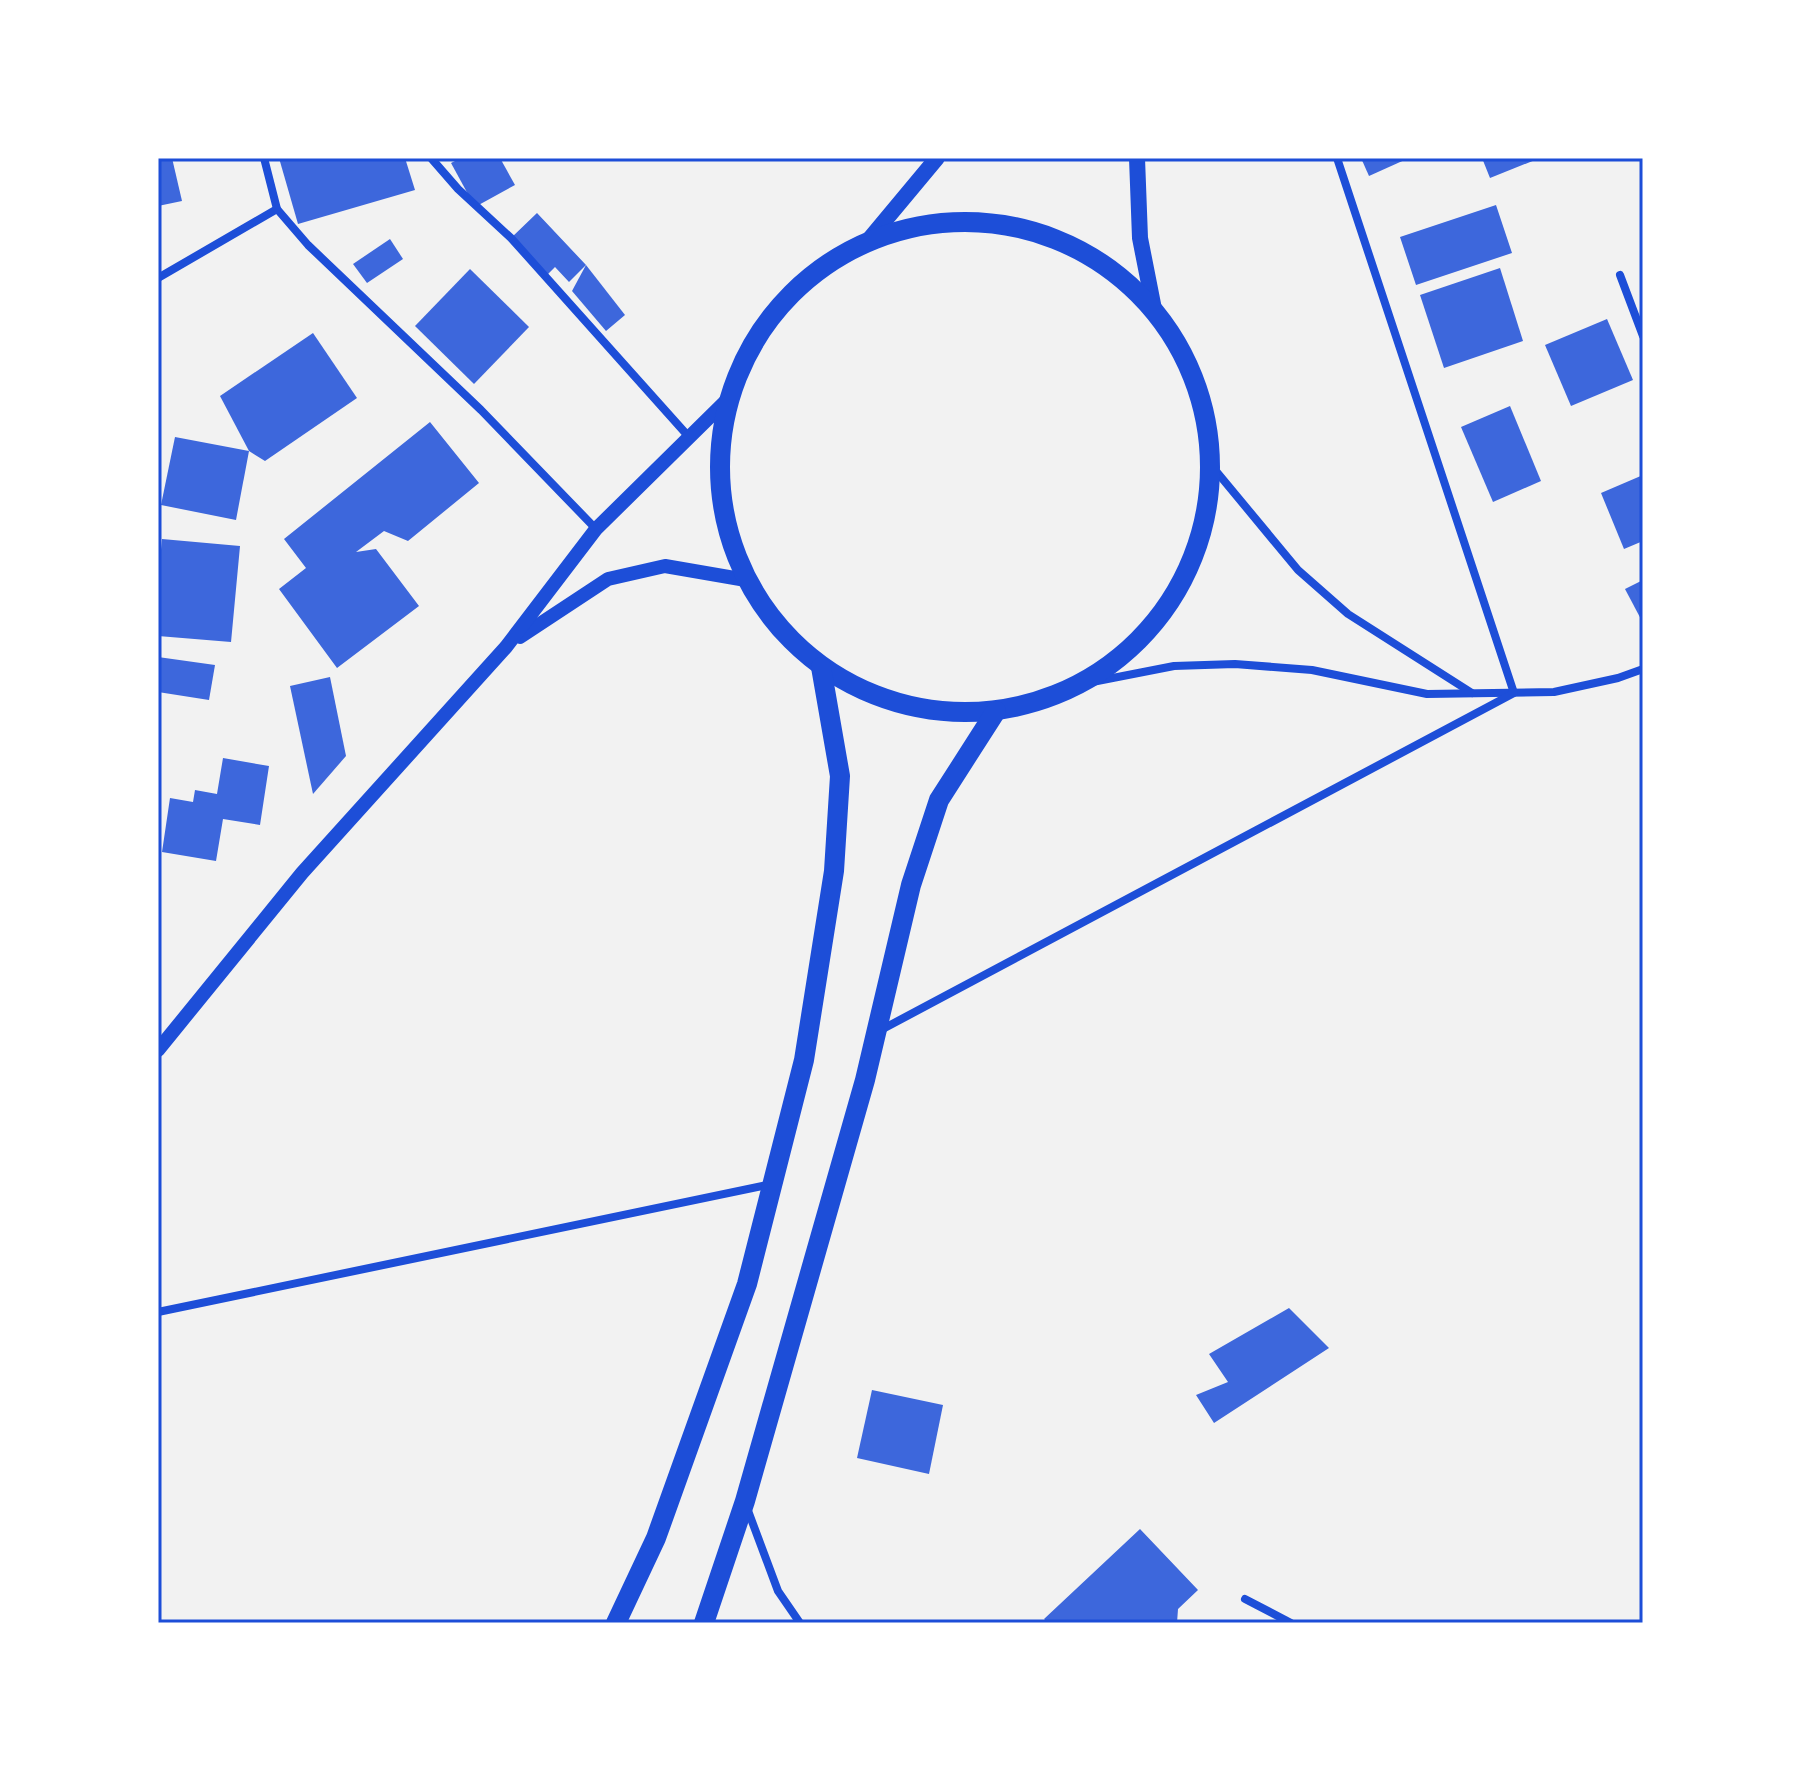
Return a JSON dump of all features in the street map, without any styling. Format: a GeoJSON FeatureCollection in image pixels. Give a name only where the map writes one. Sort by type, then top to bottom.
{"type":"FeatureCollection","features":[{"type":"Feature","properties":{"kind":"main road"},"geometry":{"type":"LineString","coordinates":[[867,242],[937,158]]}},
{"type":"Feature","properties":{"kind":"main road"},"geometry":{"type":"LineString","coordinates":[[1137,158],[1140,238],[1154,309]]}},
{"type":"Feature","properties":{"kind":"main road"},"geometry":{"type":"LineString","coordinates":[[990,222],[1052,236],[1108,266],[1154,309],[1185,356],[1204,409],[1211,465],[1202,531],[1177,592],[1135,645],[1082,684],[1040,702],[996,711],[934,712],[875,696],[821,667],[778,627],[746,580],[726,520],[720,458],[731,396],[751,347],[782,304],[821,268],[867,242],[927,224],[990,222]]}},
{"type":"Feature","properties":{"kind":"main road"},"geometry":{"type":"LineString","coordinates":[[616,1623],[656,1538],[747,1284],[804,1060],[834,871],[840,776],[821,667]]}},
{"type":"Feature","properties":{"kind":"main road"},"geometry":{"type":"LineString","coordinates":[[704,1623],[745,1501],[865,1080],[911,885],[939,800],[996,711]]}},
{"type":"Feature","properties":{"kind":"street"},"geometry":{"type":"LineString","coordinates":[[264,158],[277,209],[308,245],[481,410],[596,529]]}},
{"type":"Feature","properties":{"kind":"street"},"geometry":{"type":"LineString","coordinates":[[431,158],[458,189],[511,238],[689,437]]}},
{"type":"Feature","properties":{"kind":"street"},"geometry":{"type":"LineString","coordinates":[[1337,158],[1514,693]]}},
{"type":"Feature","properties":{"kind":"street"},"geometry":{"type":"LineString","coordinates":[[158,278],[277,209]]}},
{"type":"Feature","properties":{"kind":"street"},"geometry":{"type":"LineString","coordinates":[[1620,275],[1643,336]]}},
{"type":"Feature","properties":{"kind":"street"},"geometry":{"type":"LineString","coordinates":[[158,1050],[302,873],[506,647],[596,529],[731,396]]}},
{"type":"Feature","properties":{"kind":"street"},"geometry":{"type":"LineString","coordinates":[[1211,465],[1298,570],[1338,606],[1472,693]]}},
{"type":"Feature","properties":{"kind":"street"},"geometry":{"type":"LineString","coordinates":[[506,647],[608,579],[665,566],[746,580]]}},
{"type":"Feature","properties":{"kind":"street"},"geometry":{"type":"LineString","coordinates":[[1082,684],[1174,666],[1235,664],[1312,670],[1427,694],[1554,692],[1618,678],[1643,669]]}},
{"type":"Feature","properties":{"kind":"street"},"geometry":{"type":"LineString","coordinates":[[876,1033],[1514,693]]}},
{"type":"Feature","properties":{"kind":"street"},"geometry":{"type":"LineString","coordinates":[[158,1312],[772,1184]]}},
{"type":"Feature","properties":{"kind":"street"},"geometry":{"type":"LineString","coordinates":[[745,1501],[778,1591],[800,1623]]}},
{"type":"Feature","properties":{"kind":"street"},"geometry":{"type":"LineString","coordinates":[[1245,1599],[1291,1623]]}},
{"type":"Feature","properties":{"kind":"building"},"geometry":{"type":"Polygon","coordinates":[[[158,158],[172,158],[182,201],[158,206],[158,158]]]}},
{"type":"Feature","properties":{"kind":"building"},"geometry":{"type":"Polygon","coordinates":[[[279,158],[405,158],[415,190],[298,224],[279,158]]]}},
{"type":"Feature","properties":{"kind":"building"},"geometry":{"type":"Polygon","coordinates":[[[461,158],[500,158],[515,185],[475,207],[451,163],[461,158]]]}},
{"type":"Feature","properties":{"kind":"building"},"geometry":{"type":"Polygon","coordinates":[[[1361,158],[1409,158],[1369,176],[1361,158]]]}},
{"type":"Feature","properties":{"kind":"building"},"geometry":{"type":"Polygon","coordinates":[[[1482,158],[1540,158],[1490,178],[1482,158]]]}},
{"type":"Feature","properties":{"kind":"building"},"geometry":{"type":"Polygon","coordinates":[[[1496,205],[1512,253],[1416,285],[1400,237],[1496,205]]]}},
{"type":"Feature","properties":{"kind":"building"},"geometry":{"type":"Polygon","coordinates":[[[537,213],[586,265],[569,282],[555,267],[546,276],[511,238],[537,213]]]}},
{"type":"Feature","properties":{"kind":"building"},"geometry":{"type":"Polygon","coordinates":[[[390,239],[403,259],[367,283],[353,264],[390,239]]]}},
{"type":"Feature","properties":{"kind":"building"},"geometry":{"type":"Polygon","coordinates":[[[586,265],[625,315],[606,331],[572,291],[586,265]]]}},
{"type":"Feature","properties":{"kind":"building"},"geometry":{"type":"Polygon","coordinates":[[[1500,268],[1523,341],[1444,368],[1420,295],[1500,268]]]}},
{"type":"Feature","properties":{"kind":"building"},"geometry":{"type":"Polygon","coordinates":[[[470,269],[529,327],[474,384],[415,326],[470,269]]]}},
{"type":"Feature","properties":{"kind":"building"},"geometry":{"type":"Polygon","coordinates":[[[1607,319],[1633,380],[1571,406],[1545,345],[1607,319]]]}},
{"type":"Feature","properties":{"kind":"building"},"geometry":{"type":"Polygon","coordinates":[[[313,333],[357,398],[265,461],[249,451],[220,396],[313,333]]]}},
{"type":"Feature","properties":{"kind":"building"},"geometry":{"type":"Polygon","coordinates":[[[1510,406],[1541,481],[1493,502],[1461,427],[1510,406]]]}},
{"type":"Feature","properties":{"kind":"building"},"geometry":{"type":"Polygon","coordinates":[[[430,422],[479,483],[408,541],[384,531],[356,552],[376,549],[419,606],[337,668],[279,589],[306,568],[284,539],[430,422]]]}},
{"type":"Feature","properties":{"kind":"building"},"geometry":{"type":"Polygon","coordinates":[[[175,437],[249,451],[236,520],[161,505],[175,437]]]}},
{"type":"Feature","properties":{"kind":"building"},"geometry":{"type":"Polygon","coordinates":[[[1643,475],[1643,541],[1624,549],[1601,493],[1643,475]]]}},
{"type":"Feature","properties":{"kind":"building"},"geometry":{"type":"Polygon","coordinates":[[[162,539],[240,546],[231,642],[158,636],[162,539]]]}},
{"type":"Feature","properties":{"kind":"building"},"geometry":{"type":"Polygon","coordinates":[[[1643,580],[1643,623],[1625,589],[1643,580]]]}},
{"type":"Feature","properties":{"kind":"building"},"geometry":{"type":"Polygon","coordinates":[[[158,657],[215,665],[209,700],[158,692],[158,657]]]}},
{"type":"Feature","properties":{"kind":"building"},"geometry":{"type":"Polygon","coordinates":[[[330,677],[346,756],[313,794],[290,686],[330,677]]]}},
{"type":"Feature","properties":{"kind":"building"},"geometry":{"type":"Polygon","coordinates":[[[223,758],[269,766],[260,825],[223,819],[216,861],[162,852],[170,798],[193,802],[195,790],[217,794],[223,758]]]}},
{"type":"Feature","properties":{"kind":"building"},"geometry":{"type":"Polygon","coordinates":[[[1289,1308],[1329,1348],[1214,1423],[1196,1395],[1228,1382],[1209,1354],[1289,1308]]]}},
{"type":"Feature","properties":{"kind":"building"},"geometry":{"type":"Polygon","coordinates":[[[872,1390],[943,1405],[929,1474],[857,1458],[872,1390]]]}},
{"type":"Feature","properties":{"kind":"building"},"geometry":{"type":"Polygon","coordinates":[[[1140,1529],[1198,1590],[1178,1609],[1177,1623],[1048,1623],[1044,1619],[1140,1529]]]}}]}
